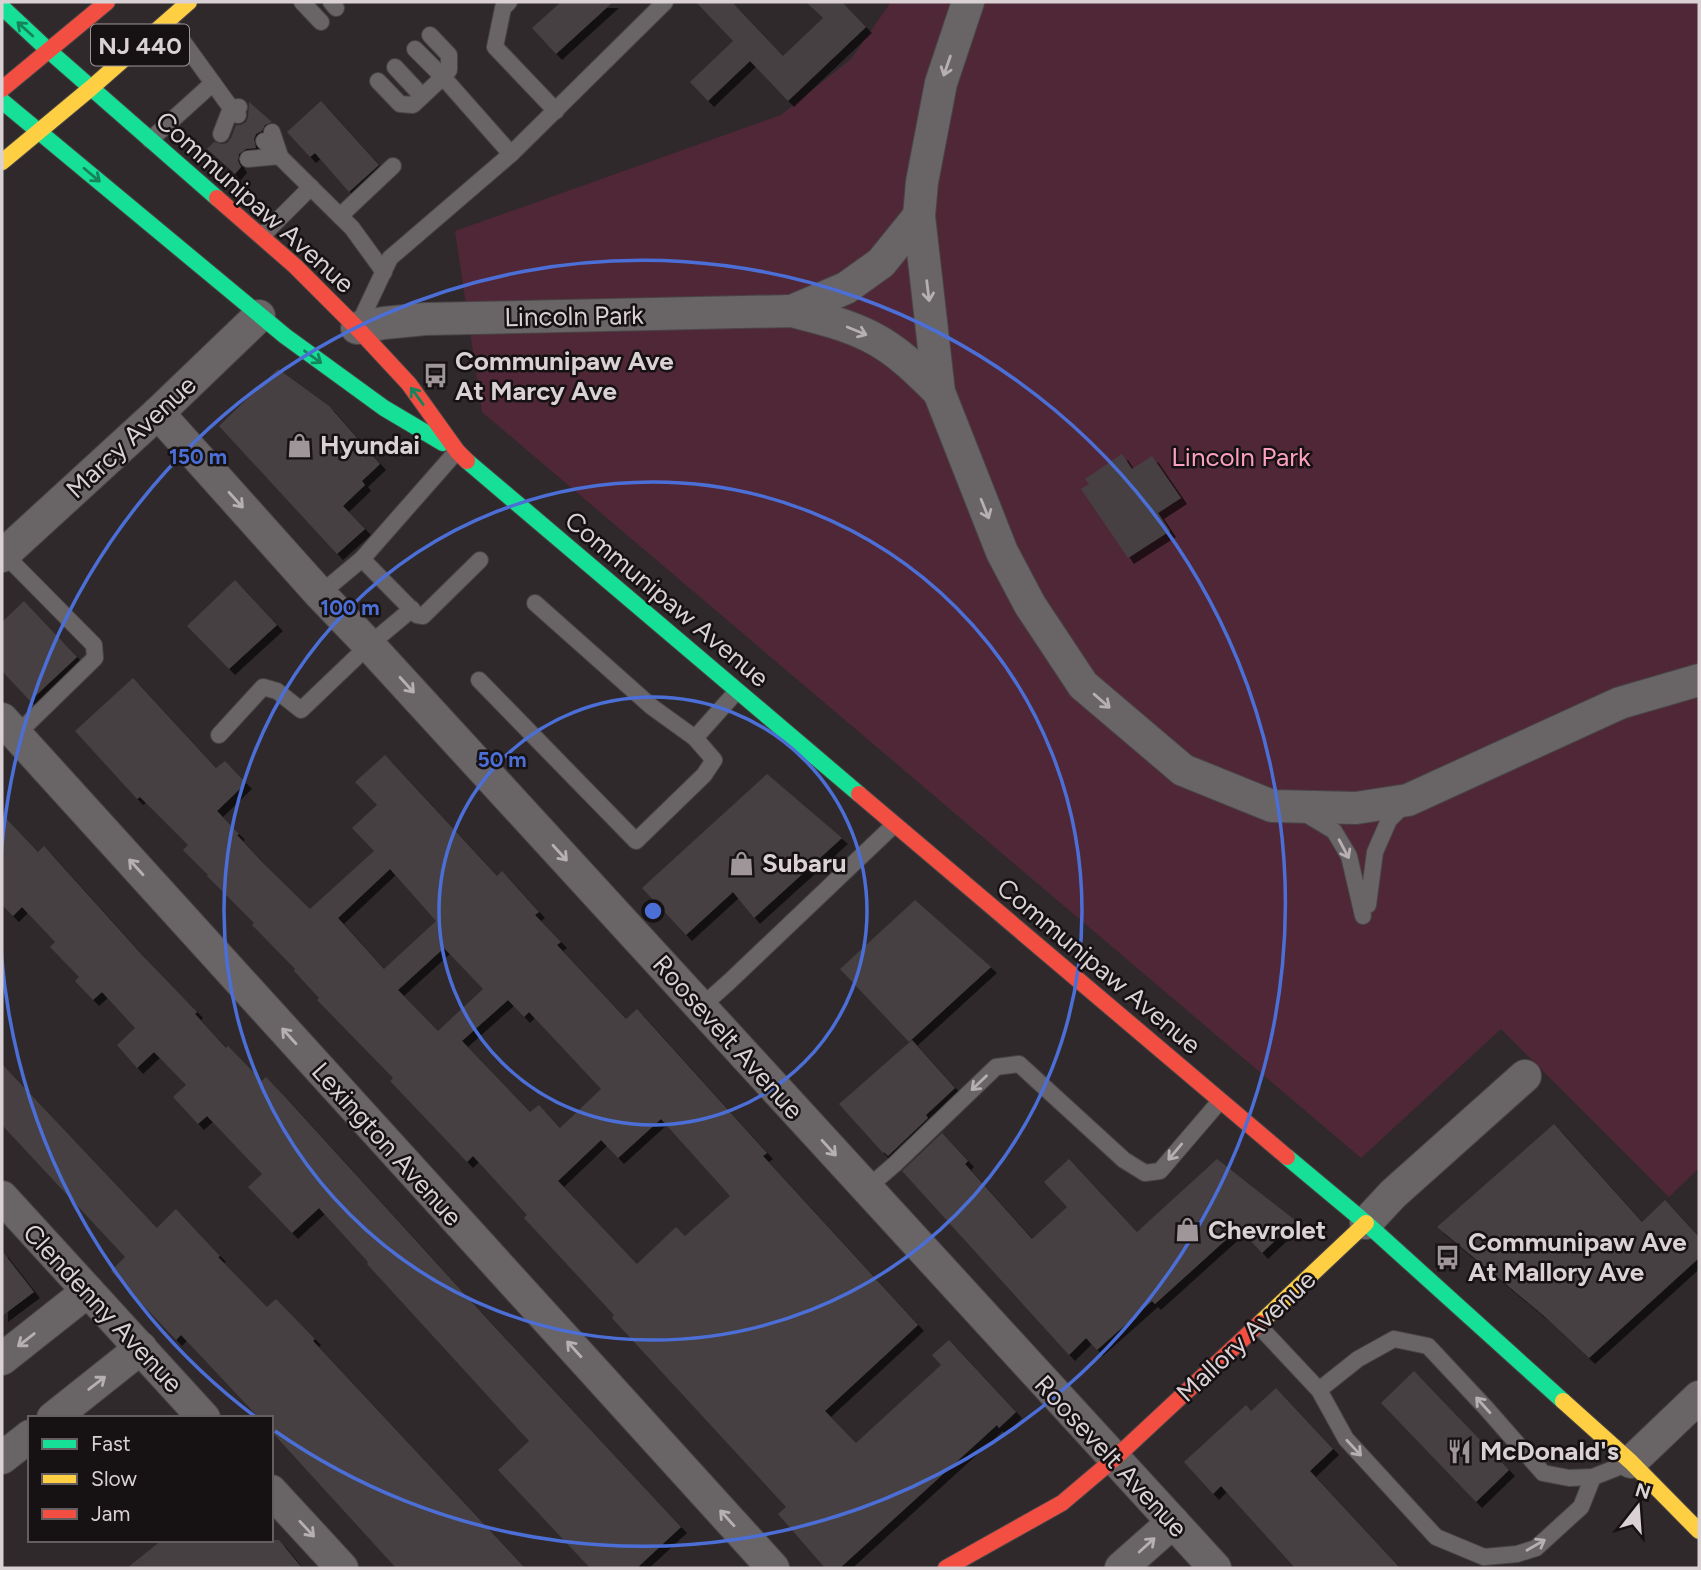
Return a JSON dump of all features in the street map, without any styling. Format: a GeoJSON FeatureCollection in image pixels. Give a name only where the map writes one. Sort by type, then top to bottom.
{"type":"FeatureCollection","features":[{"type":"Feature","properties":{"kind":"main road","name":"NJ 440"},"geometry":{"type":"LineString","coordinates":[[2,89],[107,2]]}},
{"type":"Feature","properties":{"kind":"main road","name":"NJ 440"},"geometry":{"type":"LineString","coordinates":[[2,162],[189,2]]}},
{"type":"Feature","properties":{"kind":"main road","name":"Communipaw Avenue"},"geometry":{"type":"LineString","coordinates":[[2,6],[48,50],[295,266],[409,384],[457,451],[483,475],[1366,1223],[1631,1462],[1699,1531]]}},
{"type":"Feature","properties":{"kind":"main road","name":"Communipaw Avenue"},"geometry":{"type":"LineString","coordinates":[[2,101],[259,316],[384,408],[457,451]]}},
{"type":"Feature","properties":{"kind":"main road","name":"Mallory Avenue"},"geometry":{"type":"LineString","coordinates":[[947,1568],[1062,1503],[1114,1459],[1366,1223]]}},
{"type":"Feature","properties":{"kind":"street","name":"Lincoln Park"},"geometry":{"type":"LineString","coordinates":[[968,2],[941,83],[922,182],[919,216],[939,392],[1003,552],[1030,605],[1083,685],[1183,770],[1272,806],[1356,808],[1408,800],[1620,703],[1699,680]]}},
{"type":"Feature","properties":{"kind":"street","name":"Lincoln Park"},"geometry":{"type":"LineString","coordinates":[[792,311],[846,288],[881,264],[919,216]]}},
{"type":"Feature","properties":{"kind":"street","name":"Lincoln Park"},"geometry":{"type":"LineString","coordinates":[[357,328],[425,319],[792,311],[833,321],[872,337],[910,363],[939,392]]}},
{"type":"Feature","properties":{"kind":"street","name":"Marcy Avenue"},"geometry":{"type":"LineString","coordinates":[[3,555],[259,316]]}},
{"type":"Feature","properties":{"kind":"street","name":"Roosevelt Avenue"},"geometry":{"type":"LineString","coordinates":[[158,413],[320,594],[1215,1568]]}},
{"type":"Feature","properties":{"kind":"street","name":"Lexington Avenue"},"geometry":{"type":"LineString","coordinates":[[9,727],[773,1568]]}},
{"type":"Feature","properties":{"kind":"street","name":"Mallory Avenue"},"geometry":{"type":"LineString","coordinates":[[1366,1223],[1392,1194],[1525,1076]]}},
{"type":"Feature","properties":{"kind":"street","name":"Clendenny Avenue"},"geometry":{"type":"LineString","coordinates":[[2,1197],[202,1416]]}},
{"type":"Feature","properties":{"kind":"street"},"geometry":{"type":"LineString","coordinates":[[2,1359],[88,1291]]}},
{"type":"Feature","properties":{"kind":"street"},"geometry":{"type":"LineString","coordinates":[[56,1416],[141,1348]]}},
{"type":"Feature","properties":{"kind":"street"},"geometry":{"type":"LineString","coordinates":[[1631,1462],[1699,1397]]}},
{"type":"Feature","properties":{"kind":"street"},"geometry":{"type":"LineString","coordinates":[[2,1458],[28,1438]]}},
{"type":"Feature","properties":{"kind":"street"},"geometry":{"type":"LineString","coordinates":[[273,1493],[342,1568]]}},
{"type":"Feature","properties":{"kind":"street"},"geometry":{"type":"LineString","coordinates":[[1121,1568],[1172,1522]]}},
{"type":"Feature","properties":{"kind":"lane"},"geometry":{"type":"LineString","coordinates":[[302,2],[321,22]]}},
{"type":"Feature","properties":{"kind":"lane"},"geometry":{"type":"LineString","coordinates":[[509,2],[503,8],[495,47],[556,111]]}},
{"type":"Feature","properties":{"kind":"lane"},"geometry":{"type":"LineString","coordinates":[[357,328],[390,258],[511,154],[665,2]]}},
{"type":"Feature","properties":{"kind":"lane"},"geometry":{"type":"LineString","coordinates":[[168,21],[213,83],[238,110],[221,134]]}},
{"type":"Feature","properties":{"kind":"lane"},"geometry":{"type":"LineString","coordinates":[[378,81],[400,104],[413,105],[449,70],[449,55],[430,35]]}},
{"type":"Feature","properties":{"kind":"lane"},"geometry":{"type":"LineString","coordinates":[[415,49],[511,154]]}},
{"type":"Feature","properties":{"kind":"lane"},"geometry":{"type":"LineString","coordinates":[[395,67],[422,96]]}},
{"type":"Feature","properties":{"kind":"lane"},"geometry":{"type":"LineString","coordinates":[[150,140],[213,83]]}},
{"type":"Feature","properties":{"kind":"lane"},"geometry":{"type":"LineString","coordinates":[[268,137],[280,156],[352,228],[384,272]]}},
{"type":"Feature","properties":{"kind":"lane"},"geometry":{"type":"LineString","coordinates":[[248,159],[280,156]]}},
{"type":"Feature","properties":{"kind":"lane"},"geometry":{"type":"LineString","coordinates":[[340,216],[393,166]]}},
{"type":"Feature","properties":{"kind":"lane"},"geometry":{"type":"LineString","coordinates":[[262,236],[311,187]]}},
{"type":"Feature","properties":{"kind":"lane"},"geometry":{"type":"LineString","coordinates":[[320,594],[362,559],[457,451]]}},
{"type":"Feature","properties":{"kind":"lane"},"geometry":{"type":"LineString","coordinates":[[3,555],[94,645],[95,658],[9,727]]}},
{"type":"Feature","properties":{"kind":"lane"},"geometry":{"type":"LineString","coordinates":[[362,559],[417,615],[423,616],[480,560]]}},
{"type":"Feature","properties":{"kind":"lane"},"geometry":{"type":"LineString","coordinates":[[479,680],[636,841],[704,775],[714,760],[695,738],[652,706],[535,603]]}},
{"type":"Feature","properties":{"kind":"lane"},"geometry":{"type":"LineString","coordinates":[[219,735],[263,687],[277,691],[301,710],[369,645],[412,609]]}},
{"type":"Feature","properties":{"kind":"lane"},"geometry":{"type":"LineString","coordinates":[[695,738],[737,691]]}},
{"type":"Feature","properties":{"kind":"lane"},"geometry":{"type":"LineString","coordinates":[[1293,807],[1334,831],[1349,856],[1366,911],[1375,852],[1389,820],[1408,800]]}},
{"type":"Feature","properties":{"kind":"lane"},"geometry":{"type":"LineString","coordinates":[[701,1007],[894,825]]}},
{"type":"Feature","properties":{"kind":"lane"},"geometry":{"type":"LineString","coordinates":[[866,1189],[996,1067],[1018,1064],[1124,1160],[1145,1173],[1160,1171],[1220,1101]]}},
{"type":"Feature","properties":{"kind":"lane"},"geometry":{"type":"LineString","coordinates":[[1258,1325],[1319,1390],[1346,1438],[1436,1537],[1484,1557],[1517,1554],[1536,1548],[1581,1507],[1593,1477]]}},
{"type":"Feature","properties":{"kind":"lane"},"geometry":{"type":"LineString","coordinates":[[1319,1390],[1358,1359],[1394,1339],[1428,1346],[1542,1473],[1569,1478],[1593,1477],[1631,1462]]}},
{"type":"Feature","properties":{"kind":"green space","name":"Lincoln Park"},"geometry":{"type":"Polygon","coordinates":[[[891,2],[1699,2],[1699,1168],[1669,1197],[1501,1029],[1361,1158],[482,412],[455,231],[781,115],[851,59],[891,2]]]}},
{"type":"Feature","properties":{"kind":"building"},"geometry":{"type":"Polygon","coordinates":[[[561,2],[613,2],[556,54],[532,28],[561,2]]]}},
{"type":"Feature","properties":{"kind":"building"},"geometry":{"type":"Polygon","coordinates":[[[696,2],[732,2],[783,56],[823,18],[806,2],[842,2],[866,27],[788,101],[750,61],[708,101],[690,82],[733,41],[696,2]]]}},
{"type":"Feature","properties":{"kind":"building"},"geometry":{"type":"Polygon","coordinates":[[[321,101],[379,165],[349,192],[315,153],[310,157],[287,132],[321,101]]]}},
{"type":"Feature","properties":{"kind":"building"},"geometry":{"type":"Polygon","coordinates":[[[249,102],[272,122],[256,134],[256,148],[246,149],[239,154],[241,167],[235,174],[207,149],[214,142],[227,143],[236,125],[246,122],[249,102]]]}},
{"type":"Feature","properties":{"kind":"building","name":"Hyundai"},"geometry":{"type":"Polygon","coordinates":[[[278,369],[329,406],[380,464],[362,481],[365,485],[343,506],[365,529],[337,554],[219,426],[278,369]]]}},
{"type":"Feature","properties":{"kind":"building"},"geometry":{"type":"Polygon","coordinates":[[[1122,454],[1132,469],[1152,456],[1181,498],[1158,513],[1170,531],[1128,558],[1081,489],[1089,484],[1085,479],[1122,454]]]}},
{"type":"Feature","properties":{"kind":"building"},"geometry":{"type":"Polygon","coordinates":[[[235,580],[277,625],[229,669],[187,626],[235,580]]]}},
{"type":"Feature","properties":{"kind":"building"},"geometry":{"type":"Polygon","coordinates":[[[24,601],[77,657],[30,701],[2,671],[2,622],[24,601]]]}},
{"type":"Feature","properties":{"kind":"building"},"geometry":{"type":"Polygon","coordinates":[[[133,678],[216,768],[225,761],[246,783],[217,811],[261,861],[310,909],[374,851],[352,828],[377,805],[355,782],[385,755],[497,876],[502,871],[539,912],[535,915],[561,942],[557,945],[626,1019],[637,1009],[767,1153],[763,1156],[918,1325],[825,1411],[856,1443],[941,1365],[932,1355],[949,1340],[1016,1412],[999,1428],[997,1425],[840,1568],[825,1568],[778,1514],[786,1507],[612,1318],[614,1315],[524,1218],[527,1215],[473,1156],[467,1162],[390,1081],[393,1078],[317,1000],[319,998],[295,969],[252,925],[254,923],[183,850],[188,845],[140,797],[137,799],[75,731],[133,678]],[[390,869],[338,918],[384,969],[436,921],[390,869]],[[444,948],[398,990],[438,1031],[483,989],[444,948]],[[508,1000],[462,1041],[530,1112],[539,1105],[560,1128],[601,1089],[529,1012],[524,1017],[508,1000]],[[661,1119],[618,1158],[601,1140],[558,1181],[637,1264],[676,1227],[685,1236],[730,1196],[661,1119]]]}},
{"type":"Feature","properties":{"kind":"building","name":"Subaru"},"geometry":{"type":"Polygon","coordinates":[[[767,774],[842,838],[754,918],[733,892],[686,935],[642,888],[767,774]]]}},
{"type":"Feature","properties":{"kind":"building"},"geometry":{"type":"Polygon","coordinates":[[[2,814],[38,852],[44,846],[197,1012],[195,1014],[226,1048],[228,1046],[262,1081],[266,1077],[286,1098],[681,1527],[637,1568],[590,1568],[498,1470],[529,1441],[368,1262],[319,1208],[292,1233],[248,1187],[262,1174],[207,1116],[198,1124],[173,1097],[186,1085],[154,1052],[137,1068],[117,1045],[135,1028],[102,992],[93,1000],[75,981],[79,977],[50,947],[55,942],[22,907],[13,916],[2,905],[2,814]]]}},
{"type":"Feature","properties":{"kind":"building","name":"Subaru"},"geometry":{"type":"Polygon","coordinates":[[[915,900],[991,967],[909,1042],[840,969],[915,900]]]}},
{"type":"Feature","properties":{"kind":"building"},"geometry":{"type":"Polygon","coordinates":[[[912,1040],[955,1088],[888,1156],[839,1104],[912,1040]]]}},
{"type":"Feature","properties":{"kind":"building"},"geometry":{"type":"Polygon","coordinates":[[[2,1064],[157,1228],[176,1209],[267,1307],[276,1299],[525,1568],[396,1568],[273,1433],[273,1416],[257,1416],[181,1335],[176,1340],[111,1271],[125,1257],[2,1125],[2,1064]]]}},
{"type":"Feature","properties":{"kind":"building"},"geometry":{"type":"Polygon","coordinates":[[[1554,1124],[1642,1222],[1665,1200],[1699,1237],[1699,1258],[1589,1358],[1544,1316],[1437,1227],[1554,1124]]]}},
{"type":"Feature","properties":{"kind":"building"},"geometry":{"type":"Polygon","coordinates":[[[942,1133],[968,1161],[965,1164],[1032,1239],[1067,1207],[1044,1182],[1069,1159],[1137,1232],[1217,1159],[1296,1221],[1262,1253],[1239,1228],[1155,1304],[1152,1301],[1097,1350],[1086,1338],[1069,1355],[902,1171],[942,1133]]]}},
{"type":"Feature","properties":{"kind":"building"},"geometry":{"type":"Polygon","coordinates":[[[2,1251],[34,1292],[2,1316],[2,1251]]]}},
{"type":"Feature","properties":{"kind":"building"},"geometry":{"type":"Polygon","coordinates":[[[1414,1371],[1509,1470],[1476,1502],[1381,1403],[1414,1371]]]}},
{"type":"Feature","properties":{"kind":"building"},"geometry":{"type":"Polygon","coordinates":[[[1276,1388],[1333,1449],[1310,1471],[1400,1568],[1295,1568],[1221,1486],[1213,1494],[1184,1462],[1246,1405],[1251,1411],[1276,1388]]]}},
{"type":"Feature","properties":{"kind":"building"},"geometry":{"type":"Polygon","coordinates":[[[279,1540],[302,1568],[127,1568],[160,1542],[279,1540]]]}},
{"type":"Feature","properties":{"kind":"traffic: fast"},"geometry":{"type":"LineString","coordinates":[[2,7],[217,198]]}},
{"type":"Feature","properties":{"kind":"traffic: fast"},"geometry":{"type":"LineString","coordinates":[[2,101],[285,336],[384,408],[443,443]]}},
{"type":"Feature","properties":{"kind":"traffic: fast"},"geometry":{"type":"LineString","coordinates":[[467,461],[859,794]]}},
{"type":"Feature","properties":{"kind":"traffic: fast"},"geometry":{"type":"LineString","coordinates":[[1287,1157],[1366,1223],[1563,1401]]}},
{"type":"Feature","properties":{"kind":"traffic: slow"},"geometry":{"type":"LineString","coordinates":[[2,162],[189,2]]}},
{"type":"Feature","properties":{"kind":"traffic: slow"},"geometry":{"type":"LineString","coordinates":[[1260,1323],[1366,1223]]}},
{"type":"Feature","properties":{"kind":"traffic: slow"},"geometry":{"type":"LineString","coordinates":[[1563,1401],[1631,1462],[1699,1531]]}},
{"type":"Feature","properties":{"kind":"traffic: jam"},"geometry":{"type":"LineString","coordinates":[[2,89],[107,2]]}},
{"type":"Feature","properties":{"kind":"traffic: jam"},"geometry":{"type":"LineString","coordinates":[[217,198],[295,266],[357,328],[409,384],[467,461]]}},
{"type":"Feature","properties":{"kind":"traffic: jam"},"geometry":{"type":"LineString","coordinates":[[859,794],[1287,1157]]}},
{"type":"Feature","properties":{"kind":"traffic: jam"},"geometry":{"type":"LineString","coordinates":[[946,1568],[1062,1503],[1114,1459],[1260,1323]]}},
{"type":"Feature","properties":{"kind":"place","name":"Communipaw Ave At Marcy Ave"},"geometry":{"type":"Point","coordinates":[435,376]}},
{"type":"Feature","properties":{"kind":"place","name":"Hyundai"},"geometry":{"type":"Point","coordinates":[300,445]}},
{"type":"Feature","properties":{"kind":"place","name":"Subaru"},"geometry":{"type":"Point","coordinates":[742,863]}},
{"type":"Feature","properties":{"kind":"place","name":"Chevrolet"},"geometry":{"type":"Point","coordinates":[1188,1230]}},
{"type":"Feature","properties":{"kind":"place","name":"Communipaw Ave At Mallory Ave"},"geometry":{"type":"Point","coordinates":[1448,1257]}},
{"type":"Feature","properties":{"kind":"place","name":"McDonald's"},"geometry":{"type":"Point","coordinates":[1460,1451]}}]}
